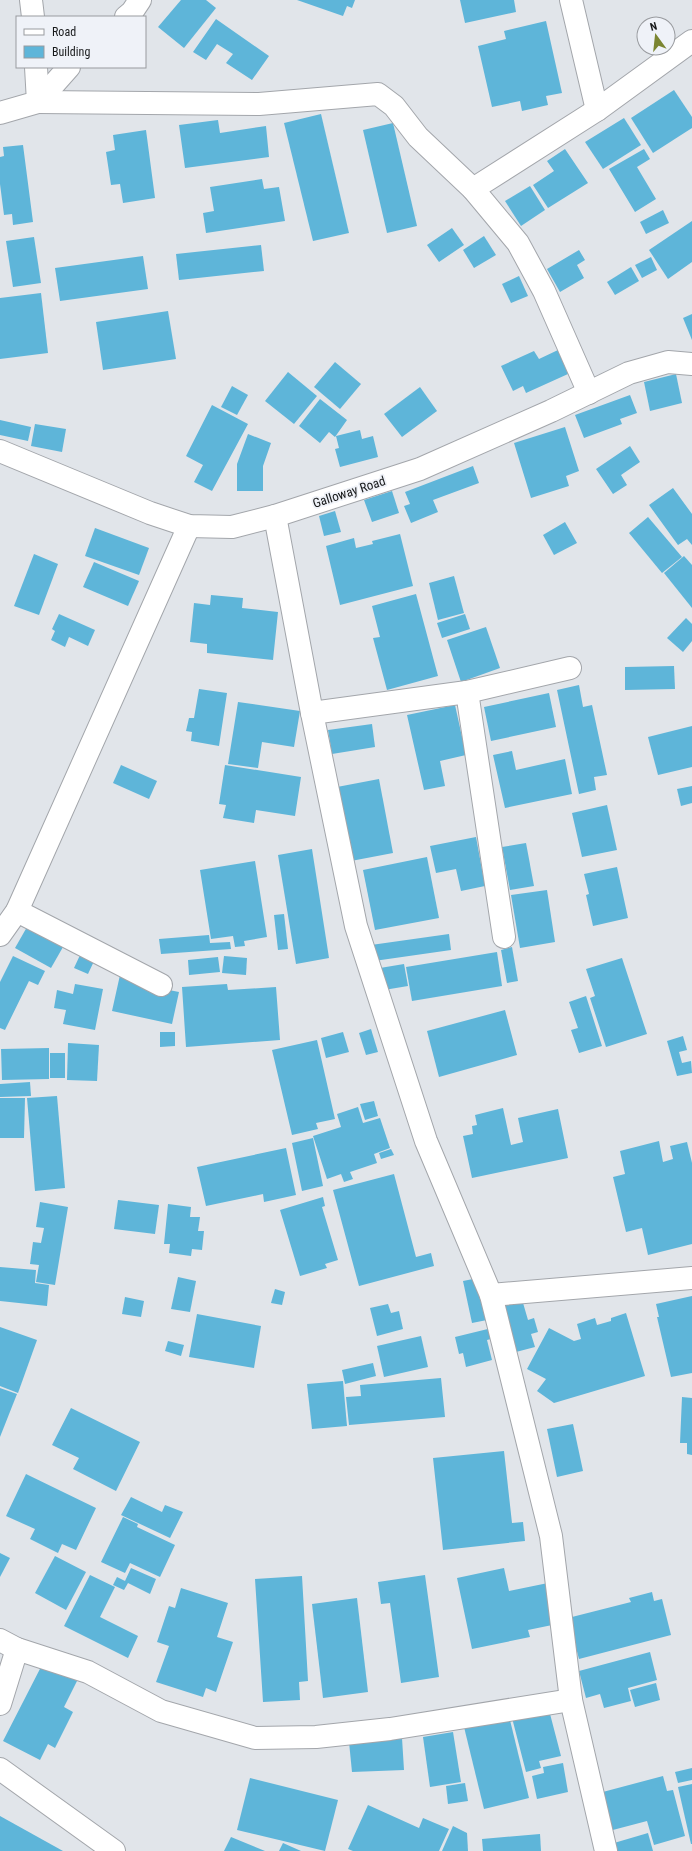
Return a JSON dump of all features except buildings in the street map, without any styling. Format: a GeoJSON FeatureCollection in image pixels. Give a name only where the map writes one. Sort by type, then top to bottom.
{"type":"FeatureCollection","features":[{"type":"Feature","properties":{"kind":"street"},"geometry":{"type":"LineString","coordinates":[[31,0],[33,16]]}},
{"type":"Feature","properties":{"kind":"street"},"geometry":{"type":"LineString","coordinates":[[127,16],[132,12],[140,0]]}},
{"type":"Feature","properties":{"kind":"street"},"geometry":{"type":"LineString","coordinates":[[571,0],[597,110]]}},
{"type":"Feature","properties":{"kind":"street"},"geometry":{"type":"LineString","coordinates":[[473,189],[597,110],[692,41]]}},
{"type":"Feature","properties":{"kind":"street"},"geometry":{"type":"LineString","coordinates":[[36,68],[38,102]]}},
{"type":"Feature","properties":{"kind":"street"},"geometry":{"type":"LineString","coordinates":[[38,102],[68,68]]}},
{"type":"Feature","properties":{"kind":"street"},"geometry":{"type":"LineString","coordinates":[[0,113],[38,102],[259,104],[378,94],[394,106],[418,137],[473,189],[518,243],[544,291],[589,393]]}},
{"type":"Feature","properties":{"kind":"street","name":"Galloway Road"},"geometry":{"type":"LineString","coordinates":[[0,451],[150,513],[189,526],[232,527],[275,516],[420,469],[551,412],[629,373],[668,362],[692,364]]}},
{"type":"Feature","properties":{"kind":"street"},"geometry":{"type":"LineString","coordinates":[[275,516],[312,713],[356,926],[426,1141],[491,1295],[551,1536],[571,1700],[606,1851]]}},
{"type":"Feature","properties":{"kind":"street"},"geometry":{"type":"LineString","coordinates":[[0,935],[17,911],[189,526]]}},
{"type":"Feature","properties":{"kind":"street"},"geometry":{"type":"LineString","coordinates":[[312,713],[466,692],[570,668]]}},
{"type":"Feature","properties":{"kind":"street"},"geometry":{"type":"LineString","coordinates":[[466,692],[504,937]]}},
{"type":"Feature","properties":{"kind":"street"},"geometry":{"type":"LineString","coordinates":[[17,911],[161,985]]}},
{"type":"Feature","properties":{"kind":"street"},"geometry":{"type":"LineString","coordinates":[[491,1295],[692,1278]]}},
{"type":"Feature","properties":{"kind":"street"},"geometry":{"type":"LineString","coordinates":[[0,1704],[9,1644],[88,1672],[161,1711],[255,1738],[316,1737],[390,1730],[571,1700]]}},
{"type":"Feature","properties":{"kind":"street"},"geometry":{"type":"LineString","coordinates":[[0,1769],[114,1851]]}}]}
